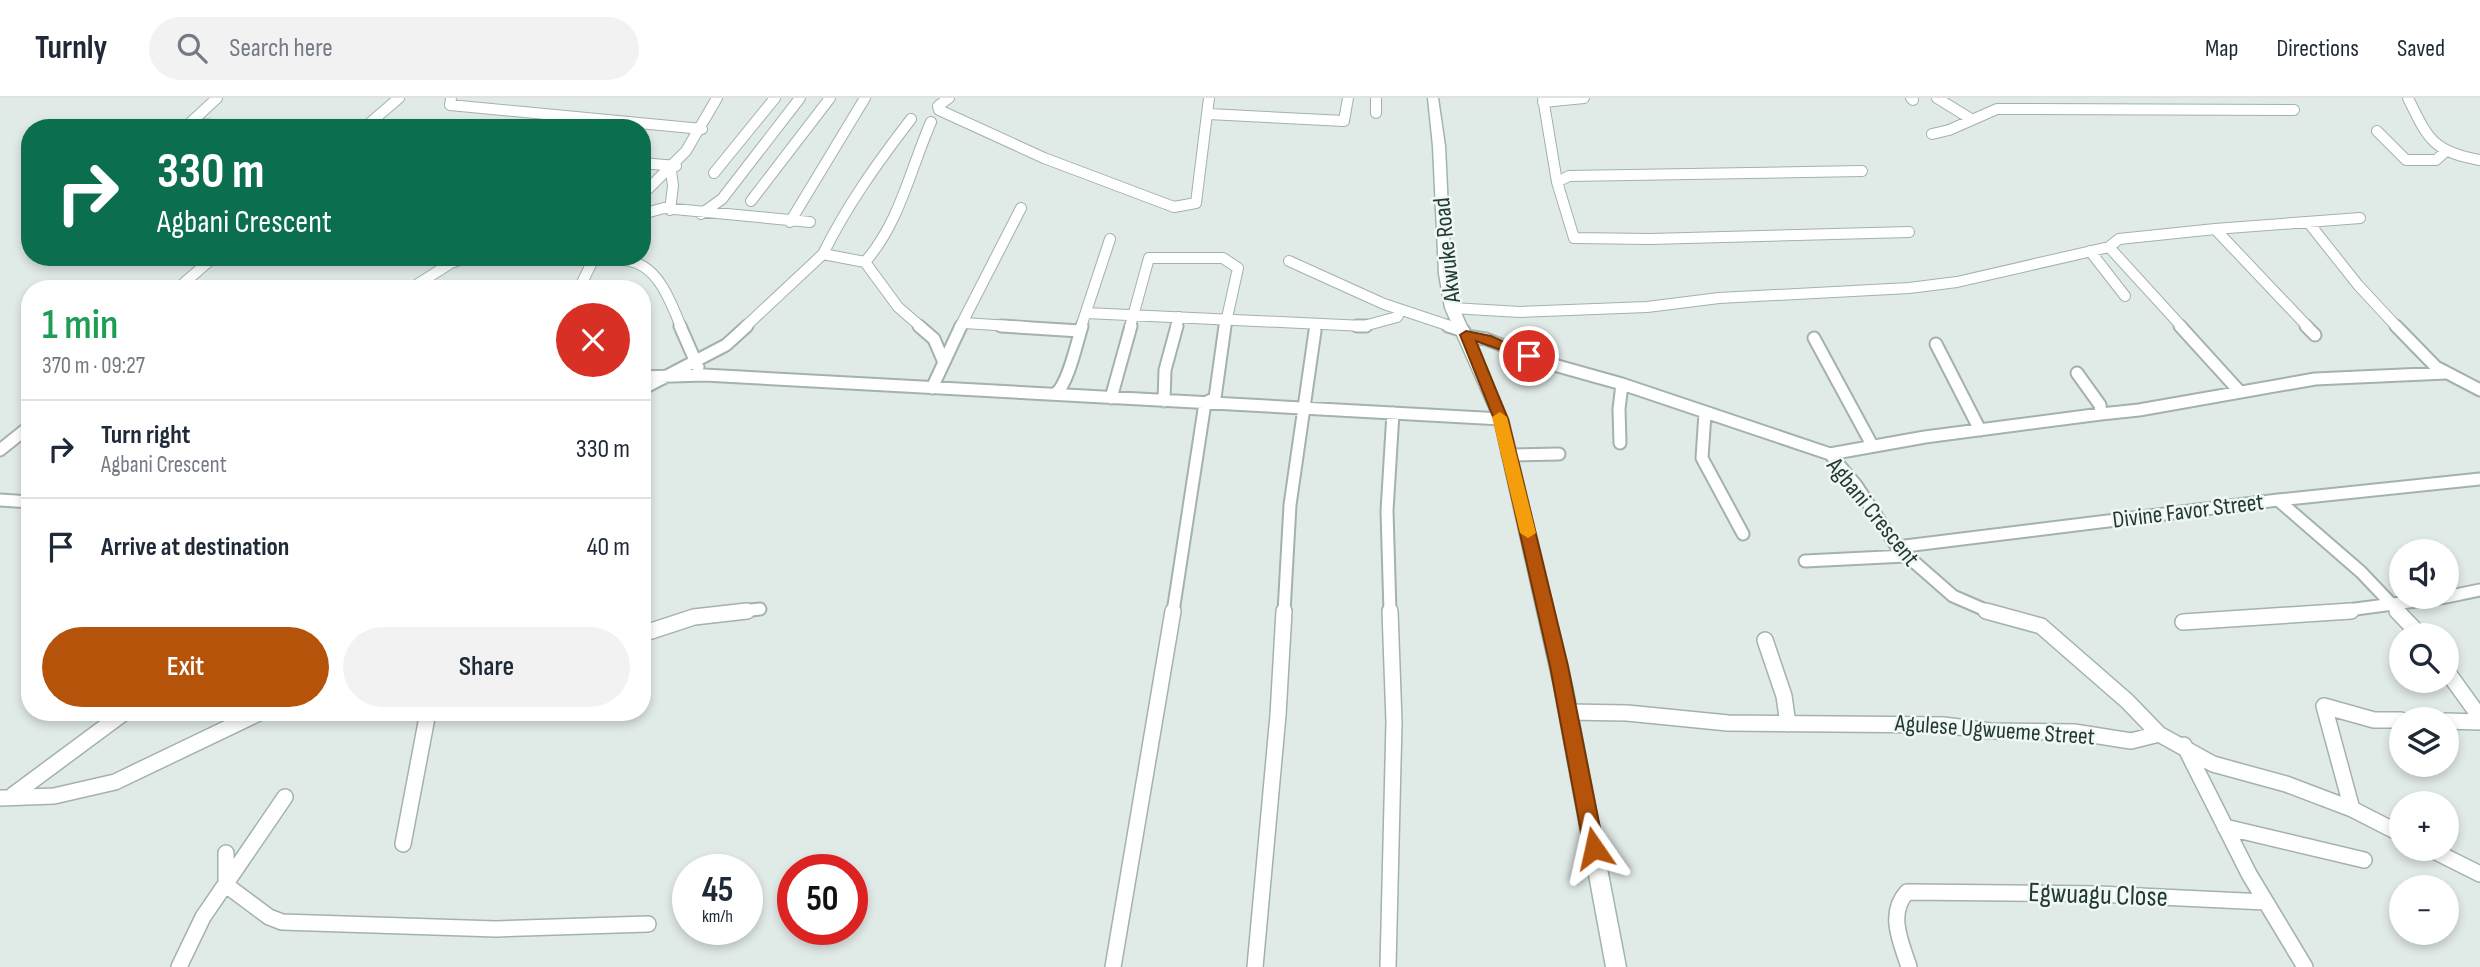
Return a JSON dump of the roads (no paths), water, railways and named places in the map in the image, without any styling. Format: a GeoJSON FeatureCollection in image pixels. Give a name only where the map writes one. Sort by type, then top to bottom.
{"type":"FeatureCollection","features":[{"type":"Feature","properties":{"kind":"main road","name":"Akwuke Road"},"geometry":{"type":"LineString","coordinates":[[1433,98],[1439,146],[1445,274],[1452,308],[1501,419],[1545,603],[1616,967]]}},
{"type":"Feature","properties":{"kind":"street"},"geometry":{"type":"LineString","coordinates":[[195,119],[217,98]]}},
{"type":"Feature","properties":{"kind":"street"},"geometry":{"type":"LineString","coordinates":[[374,119],[399,98]]}},
{"type":"Feature","properties":{"kind":"street"},"geometry":{"type":"LineString","coordinates":[[451,98],[450,105],[597,119]]}},
{"type":"Feature","properties":{"kind":"street"},"geometry":{"type":"LineString","coordinates":[[651,187],[673,168],[702,129],[717,98]]}},
{"type":"Feature","properties":{"kind":"street"},"geometry":{"type":"LineString","coordinates":[[714,173],[775,98]]}},
{"type":"Feature","properties":{"kind":"street"},"geometry":{"type":"LineString","coordinates":[[701,214],[722,199],[800,98]]}},
{"type":"Feature","properties":{"kind":"street"},"geometry":{"type":"LineString","coordinates":[[751,201],[830,98]]}},
{"type":"Feature","properties":{"kind":"street"},"geometry":{"type":"LineString","coordinates":[[790,222],[866,98]]}},
{"type":"Feature","properties":{"kind":"street"},"geometry":{"type":"LineString","coordinates":[[949,98],[938,106],[939,110],[1044,158],[1174,207],[1196,203],[1209,98]]}},
{"type":"Feature","properties":{"kind":"street"},"geometry":{"type":"LineString","coordinates":[[1208,114],[1344,121],[1348,98]]}},
{"type":"Feature","properties":{"kind":"street"},"geometry":{"type":"LineString","coordinates":[[1376,98],[1376,113]]}},
{"type":"Feature","properties":{"kind":"street"},"geometry":{"type":"LineString","coordinates":[[1584,98],[1543,100],[1557,182],[1574,238],[1650,239],[1909,232]]}},
{"type":"Feature","properties":{"kind":"street"},"geometry":{"type":"LineString","coordinates":[[1937,98],[1970,119]]}},
{"type":"Feature","properties":{"kind":"street"},"geometry":{"type":"LineString","coordinates":[[2123,98],[2134,109]]}},
{"type":"Feature","properties":{"kind":"street"},"geometry":{"type":"LineString","coordinates":[[2408,98],[2432,145],[2445,152],[2480,160]]}},
{"type":"Feature","properties":{"kind":"street"},"geometry":{"type":"LineString","coordinates":[[1932,134],[1953,130],[1970,119],[1997,109],[2294,110]]}},
{"type":"Feature","properties":{"kind":"street"},"geometry":{"type":"LineString","coordinates":[[651,384],[726,345],[823,254],[837,225],[868,176],[911,119]]}},
{"type":"Feature","properties":{"kind":"street"},"geometry":{"type":"LineString","coordinates":[[865,262],[878,250],[897,217],[905,185],[931,122]]}},
{"type":"Feature","properties":{"kind":"street"},"geometry":{"type":"LineString","coordinates":[[651,124],[702,129]]}},
{"type":"Feature","properties":{"kind":"street"},"geometry":{"type":"LineString","coordinates":[[2377,131],[2406,160],[2436,160],[2445,152]]}},
{"type":"Feature","properties":{"kind":"street"},"geometry":{"type":"LineString","coordinates":[[651,164],[673,168]]}},
{"type":"Feature","properties":{"kind":"street"},"geometry":{"type":"LineString","coordinates":[[670,210],[673,168]]}},
{"type":"Feature","properties":{"kind":"street"},"geometry":{"type":"LineString","coordinates":[[1557,182],[1569,176],[1863,171]]}},
{"type":"Feature","properties":{"kind":"street"},"geometry":{"type":"LineString","coordinates":[[651,212],[664,208],[701,214],[810,222]]}},
{"type":"Feature","properties":{"kind":"street"},"geometry":{"type":"LineString","coordinates":[[932,388],[943,360],[1021,208]]}},
{"type":"Feature","properties":{"kind":"street"},"geometry":{"type":"LineString","coordinates":[[1452,308],[1520,312],[1647,307],[1719,298],[1921,287],[1957,282],[2109,247],[2119,239],[2134,236],[2360,218]]}},
{"type":"Feature","properties":{"kind":"street"},"geometry":{"type":"LineString","coordinates":[[2308,222],[2367,294],[2425,357],[2446,373],[2477,386]]}},
{"type":"Feature","properties":{"kind":"street"},"geometry":{"type":"LineString","coordinates":[[2216,229],[2315,335]]}},
{"type":"Feature","properties":{"kind":"street"},"geometry":{"type":"LineString","coordinates":[[1061,394],[1110,239]]}},
{"type":"Feature","properties":{"kind":"street"},"geometry":{"type":"LineString","coordinates":[[2109,247],[2239,392]]}},
{"type":"Feature","properties":{"kind":"street"},"geometry":{"type":"LineString","coordinates":[[2090,251],[2125,296]]}},
{"type":"Feature","properties":{"kind":"street"},"geometry":{"type":"LineString","coordinates":[[823,254],[865,262],[898,307],[934,339],[943,360]]}},
{"type":"Feature","properties":{"kind":"street"},"geometry":{"type":"LineString","coordinates":[[1111,398],[1149,258],[1223,258],[1238,268],[1226,317],[1215,398],[1205,403]]}},
{"type":"Feature","properties":{"kind":"street","name":"Agbani Crescent"},"geometry":{"type":"LineString","coordinates":[[1289,261],[1321,273],[1343,288],[1547,363],[1622,384],[1830,454],[1856,485],[1902,552],[1953,596],[1992,613],[2024,620],[2048,631],[2127,701],[2159,734]]}},
{"type":"Feature","properties":{"kind":"street"},"geometry":{"type":"LineString","coordinates":[[187,280],[204,266]]}},
{"type":"Feature","properties":{"kind":"street"},"geometry":{"type":"LineString","coordinates":[[424,280],[446,266]]}},
{"type":"Feature","properties":{"kind":"street"},"geometry":{"type":"LineString","coordinates":[[644,266],[657,273],[669,293],[694,362],[704,375]]}},
{"type":"Feature","properties":{"kind":"street"},"geometry":{"type":"LineString","coordinates":[[1086,313],[1132,317],[1226,317],[1364,326],[1397,317],[1401,310]]}},
{"type":"Feature","properties":{"kind":"street"},"geometry":{"type":"LineString","coordinates":[[1164,401],[1165,370],[1179,317]]}},
{"type":"Feature","properties":{"kind":"street"},"geometry":{"type":"LineString","coordinates":[[964,323],[1080,331]]}},
{"type":"Feature","properties":{"kind":"street"},"geometry":{"type":"LineString","coordinates":[[1255,967],[1278,715],[1290,505],[1315,331]]}},
{"type":"Feature","properties":{"kind":"street"},"geometry":{"type":"LineString","coordinates":[[1814,338],[1872,445]]}},
{"type":"Feature","properties":{"kind":"street"},"geometry":{"type":"LineString","coordinates":[[1936,344],[1980,430]]}},
{"type":"Feature","properties":{"kind":"street"},"geometry":{"type":"LineString","coordinates":[[2077,373],[2100,405],[2101,414]]}},
{"type":"Feature","properties":{"kind":"street"},"geometry":{"type":"LineString","coordinates":[[1830,454],[1872,445],[2101,414],[2348,375],[2446,373]]}},
{"type":"Feature","properties":{"kind":"street"},"geometry":{"type":"LineString","coordinates":[[651,377],[704,375],[1501,419]]}},
{"type":"Feature","properties":{"kind":"street"},"geometry":{"type":"LineString","coordinates":[[1620,443],[1619,409],[1622,384]]}},
{"type":"Feature","properties":{"kind":"street"},"geometry":{"type":"LineString","coordinates":[[1113,967],[1158,708],[1205,403]]}},
{"type":"Feature","properties":{"kind":"street"},"geometry":{"type":"LineString","coordinates":[[1388,967],[1394,722],[1387,511],[1393,413]]}},
{"type":"Feature","properties":{"kind":"street"},"geometry":{"type":"LineString","coordinates":[[1705,413],[1702,458],[1743,534]]}},
{"type":"Feature","properties":{"kind":"street"},"geometry":{"type":"LineString","coordinates":[[0,450],[21,433]]}},
{"type":"Feature","properties":{"kind":"street"},"geometry":{"type":"LineString","coordinates":[[1508,455],[1559,454]]}},
{"type":"Feature","properties":{"kind":"street","name":"Divine Favor Street"},"geometry":{"type":"LineString","coordinates":[[1805,561],[1902,552],[2278,500],[2480,479]]}},
{"type":"Feature","properties":{"kind":"street"},"geometry":{"type":"LineString","coordinates":[[0,500],[21,501]]}},
{"type":"Feature","properties":{"kind":"street"},"geometry":{"type":"LineString","coordinates":[[2278,500],[2389,601]]}},
{"type":"Feature","properties":{"kind":"street"},"geometry":{"type":"LineString","coordinates":[[2459,594],[2480,590]]}},
{"type":"Feature","properties":{"kind":"street"},"geometry":{"type":"LineString","coordinates":[[2183,622],[2321,615],[2389,607]]}},
{"type":"Feature","properties":{"kind":"street"},"geometry":{"type":"LineString","coordinates":[[651,631],[694,617],[760,609]]}},
{"type":"Feature","properties":{"kind":"street"},"geometry":{"type":"LineString","coordinates":[[2398,609],[2410,623]]}},
{"type":"Feature","properties":{"kind":"street"},"geometry":{"type":"LineString","coordinates":[[1765,640],[1784,696],[1788,724]]}},
{"type":"Feature","properties":{"kind":"street"},"geometry":{"type":"LineString","coordinates":[[2459,689],[2480,720]]}},
{"type":"Feature","properties":{"kind":"street"},"geometry":{"type":"LineString","coordinates":[[2352,809],[2324,706],[2374,720],[2389,720]]}},
{"type":"Feature","properties":{"kind":"street","name":"Agulese Ugwueme Street"},"geometry":{"type":"LineString","coordinates":[[1567,712],[1627,713],[1728,723],[1880,722],[1943,725],[1990,731],[2074,732],[2131,741],[2159,734]]}},
{"type":"Feature","properties":{"kind":"street"},"geometry":{"type":"LineString","coordinates":[[2459,721],[2480,720]]}},
{"type":"Feature","properties":{"kind":"street"},"geometry":{"type":"LineString","coordinates":[[7,796],[112,721]]}},
{"type":"Feature","properties":{"kind":"street"},"geometry":{"type":"LineString","coordinates":[[7,796],[54,796],[115,782],[242,721]]}},
{"type":"Feature","properties":{"kind":"street"},"geometry":{"type":"LineString","coordinates":[[403,844],[426,721]]}},
{"type":"Feature","properties":{"kind":"street"},"geometry":{"type":"LineString","coordinates":[[2159,734],[2213,764],[2286,784],[2352,809],[2389,828]]}},
{"type":"Feature","properties":{"kind":"street"},"geometry":{"type":"LineString","coordinates":[[2183,745],[2265,902],[2305,967]]}},
{"type":"Feature","properties":{"kind":"street"},"geometry":{"type":"LineString","coordinates":[[179,967],[203,917],[285,797]]}},
{"type":"Feature","properties":{"kind":"street"},"geometry":{"type":"LineString","coordinates":[[2225,827],[2364,860]]}},
{"type":"Feature","properties":{"kind":"street"},"geometry":{"type":"LineString","coordinates":[[226,853],[226,885]]}},
{"type":"Feature","properties":{"kind":"street"},"geometry":{"type":"LineString","coordinates":[[2454,861],[2480,874]]}},
{"type":"Feature","properties":{"kind":"street"},"geometry":{"type":"LineString","coordinates":[[226,885],[269,917],[282,922],[496,929],[648,924]]}},
{"type":"Feature","properties":{"kind":"street"},"geometry":{"type":"LineString","coordinates":[[1909,967],[1895,915],[1896,904],[1907,892],[1930,891]]}},
{"type":"Feature","properties":{"kind":"street","name":"Egwuagu Close"},"geometry":{"type":"LineString","coordinates":[[1930,891],[2098,894],[2265,902]]}}]}
